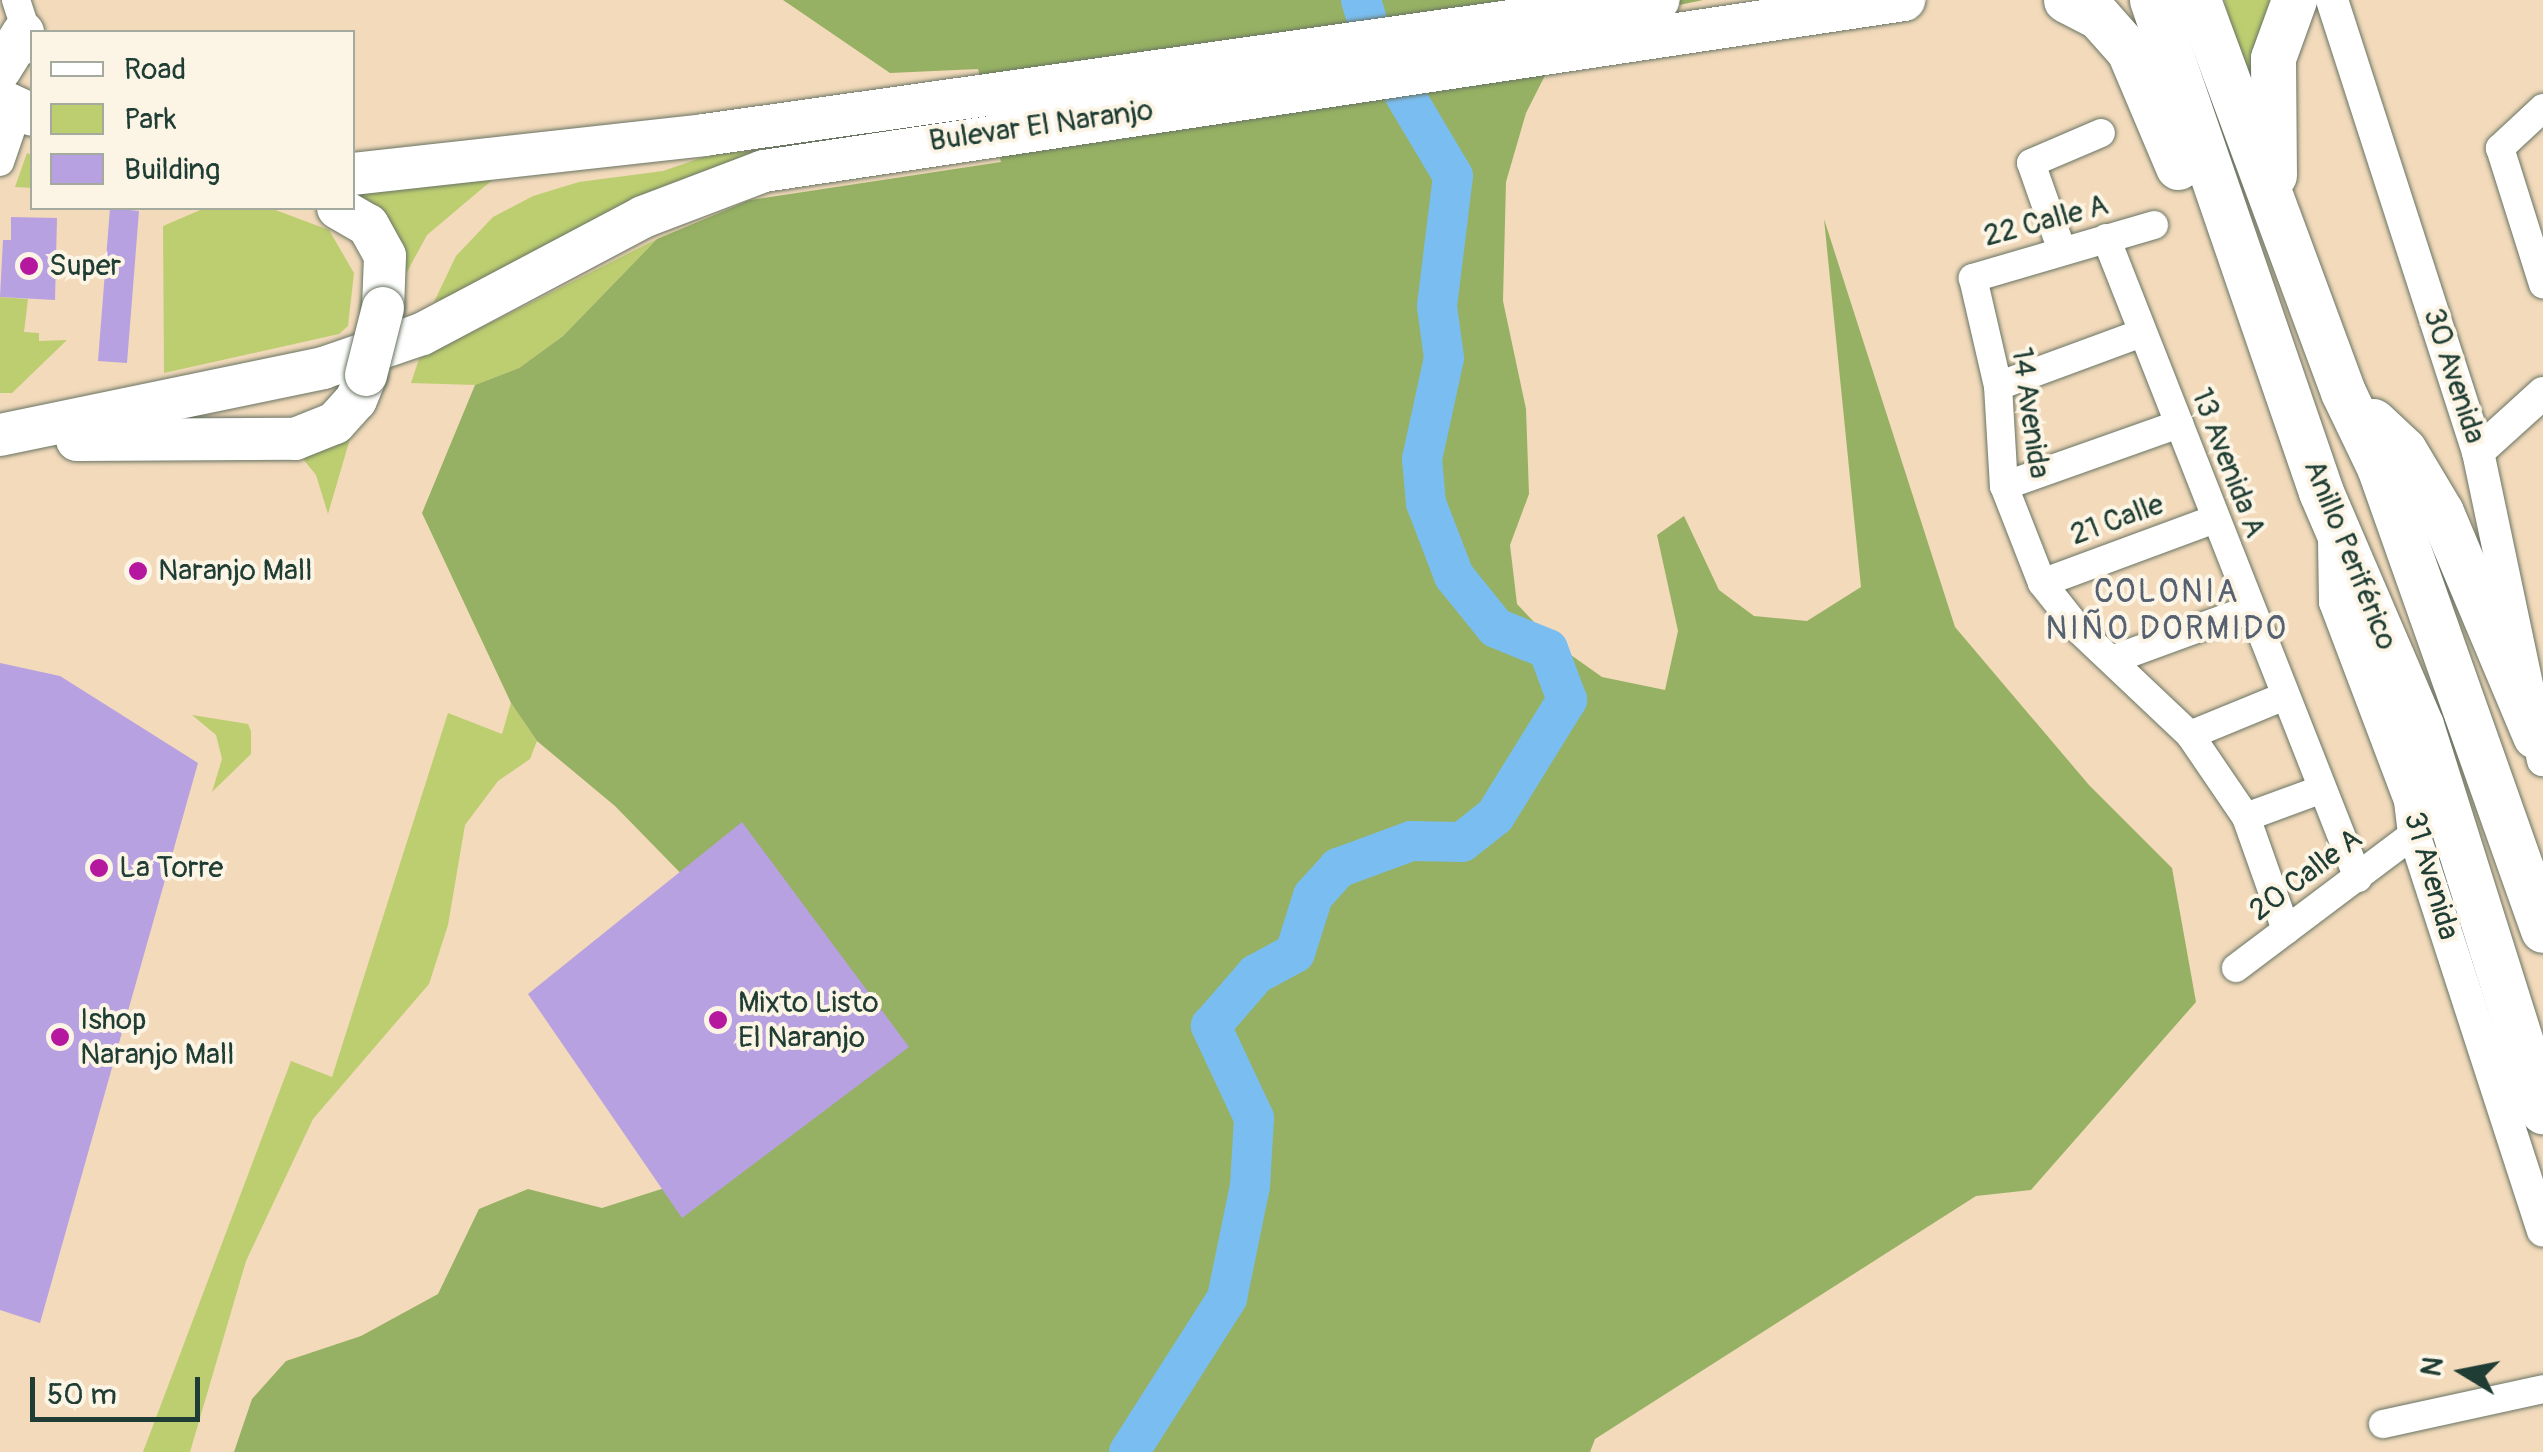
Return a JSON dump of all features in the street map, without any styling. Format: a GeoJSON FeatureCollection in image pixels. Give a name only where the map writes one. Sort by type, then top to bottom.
{"type":"FeatureCollection","features":[{"type":"Feature","properties":{"kind":"highway"},"geometry":{"type":"LineString","coordinates":[[2066,0],[2098,16],[2129,51],[2240,314],[2290,402]]}},
{"type":"Feature","properties":{"kind":"highway","name":"Anillo Periférico"},"geometry":{"type":"LineString","coordinates":[[2152,0],[2192,60],[2280,227],[2343,392],[2380,468],[2543,930]]}},
{"type":"Feature","properties":{"kind":"highway","name":"Anillo Periférico"},"geometry":{"type":"LineString","coordinates":[[2198,0],[2192,60],[2290,402],[2333,520],[2421,725],[2543,1111]]}},
{"type":"Feature","properties":{"kind":"highway"},"geometry":{"type":"LineString","coordinates":[[2280,227],[2269,130],[2273,58],[2294,0]]}},
{"type":"Feature","properties":{"kind":"highway"},"geometry":{"type":"LineString","coordinates":[[2343,392],[2404,450],[2441,512],[2539,748]]}},
{"type":"Feature","properties":{"kind":"main road","name":"Bulevar El Naranjo"},"geometry":{"type":"LineString","coordinates":[[0,436],[324,368],[422,334],[643,216],[724,182],[933,122],[1658,0]]}},
{"type":"Feature","properties":{"kind":"main road","name":"Bulevar El Naranjo"},"geometry":{"type":"LineString","coordinates":[[355,181],[933,122],[1904,0]]}},
{"type":"Feature","properties":{"kind":"main road"},"geometry":{"type":"LineString","coordinates":[[0,70],[24,28]]}},
{"type":"Feature","properties":{"kind":"main road"},"geometry":{"type":"LineString","coordinates":[[0,436],[295,439],[335,423],[356,400],[382,308],[385,256],[355,191]]}},
{"type":"Feature","properties":{"kind":"main road","name":"Bulevar El Naranjo"},"geometry":{"type":"LineString","coordinates":[[0,413],[90,405],[164,389],[218,390]]}},
{"type":"Feature","properties":{"kind":"street","name":"30 Avenida"},"geometry":{"type":"LineString","coordinates":[[2332,0],[2478,452],[2514,600],[2539,748]]}},
{"type":"Feature","properties":{"kind":"street"},"geometry":{"type":"LineString","coordinates":[[0,162],[17,108]]}},
{"type":"Feature","properties":{"kind":"street"},"geometry":{"type":"LineString","coordinates":[[2543,108],[2510,135],[2500,154],[2538,249],[2543,284]]}},
{"type":"Feature","properties":{"kind":"street"},"geometry":{"type":"LineString","coordinates":[[2060,248],[2032,169],[2039,154],[2101,133]]}},
{"type":"Feature","properties":{"kind":"street","name":"22 Calle A"},"geometry":{"type":"LineString","coordinates":[[1976,295],[1973,278],[1980,272],[2154,224]]}},
{"type":"Feature","properties":{"kind":"street","name":"13 Avenida A"},"geometry":{"type":"LineString","coordinates":[[2106,238],[2139,334],[2180,424],[2214,519],[2358,878]]}},
{"type":"Feature","properties":{"kind":"street","name":"14 Avenida"},"geometry":{"type":"LineString","coordinates":[[1976,295],[1998,386],[2004,486],[2042,583],[2080,631],[2114,659],[2190,735],[2246,817],[2286,930]]}},
{"type":"Feature","properties":{"kind":"street"},"geometry":{"type":"LineString","coordinates":[[1998,386],[2139,334]]}},
{"type":"Feature","properties":{"kind":"street"},"geometry":{"type":"LineString","coordinates":[[2478,452],[2543,393]]}},
{"type":"Feature","properties":{"kind":"street"},"geometry":{"type":"LineString","coordinates":[[2004,486],[2180,424]]}},
{"type":"Feature","properties":{"kind":"street","name":"21 Calle"},"geometry":{"type":"LineString","coordinates":[[2042,583],[2214,519]]}},
{"type":"Feature","properties":{"kind":"street","name":"31 Avenida"},"geometry":{"type":"LineString","coordinates":[[2333,520],[2335,602],[2410,802],[2414,834],[2543,1231]]}},
{"type":"Feature","properties":{"kind":"street"},"geometry":{"type":"LineString","coordinates":[[2114,659],[2251,610]]}},
{"type":"Feature","properties":{"kind":"street"},"geometry":{"type":"LineString","coordinates":[[2190,735],[2286,696]]}},
{"type":"Feature","properties":{"kind":"street"},"geometry":{"type":"LineString","coordinates":[[2246,817],[2322,790]]}},
{"type":"Feature","properties":{"kind":"street","name":"20 Calle A"},"geometry":{"type":"LineString","coordinates":[[2236,968],[2414,834]]}},
{"type":"Feature","properties":{"kind":"street"},"geometry":{"type":"LineString","coordinates":[[2383,1424],[2543,1389]]}},
{"type":"Feature","properties":{"kind":"green space"},"geometry":{"type":"Polygon","coordinates":[[[783,0],[1703,0],[1569,28],[1526,113],[1506,182],[1503,301],[1526,409],[1529,494],[1510,545],[1517,604],[1554,643],[1602,677],[1665,690],[1678,631],[1657,535],[1684,516],[1719,590],[1754,616],[1807,621],[1861,587],[1824,219],[1955,627],[2089,785],[2172,868],[2196,1002],[2031,1190],[1976,1196],[1595,1439],[1590,1452],[234,1452],[252,1399],[286,1361],[361,1336],[438,1294],[479,1209],[528,1189],[602,1208],[674,1185],[740,934],[615,806],[537,741],[511,703],[422,513],[475,385],[519,368],[563,336],[657,239],[750,200],[1001,162],[978,69],[890,73],[783,0]]]}},
{"type":"Feature","properties":{"kind":"green space"},"geometry":{"type":"Polygon","coordinates":[[[2224,0],[2273,0],[2256,116],[2224,0]]]}},
{"type":"Feature","properties":{"kind":"green space"},"geometry":{"type":"Polygon","coordinates":[[[814,145],[434,302],[456,256],[493,217],[533,196],[579,182],[663,171],[712,154],[814,145]]]}},
{"type":"Feature","properties":{"kind":"green space"},"geometry":{"type":"Polygon","coordinates":[[[27,153],[30,154],[30,188],[15,187],[27,153]]]}},
{"type":"Feature","properties":{"kind":"green space"},"geometry":{"type":"Polygon","coordinates":[[[497,176],[427,235],[401,283],[355,204],[355,188],[497,176]]]}},
{"type":"Feature","properties":{"kind":"green space"},"geometry":{"type":"Polygon","coordinates":[[[200,210],[275,210],[329,230],[354,273],[348,326],[339,334],[164,373],[163,226],[200,210]]]}},
{"type":"Feature","properties":{"kind":"green space"},"geometry":{"type":"Polygon","coordinates":[[[657,239],[563,336],[519,368],[475,385],[411,383],[419,359],[657,239]]]}},
{"type":"Feature","properties":{"kind":"green space"},"geometry":{"type":"Polygon","coordinates":[[[0,297],[28,299],[24,332],[39,333],[39,341],[67,340],[12,393],[0,393],[0,297]]]}},
{"type":"Feature","properties":{"kind":"green space"},"geometry":{"type":"Polygon","coordinates":[[[361,401],[328,514],[316,475],[299,454],[361,401]]]}},
{"type":"Feature","properties":{"kind":"green space"},"geometry":{"type":"Polygon","coordinates":[[[511,703],[537,741],[530,759],[498,781],[465,825],[448,925],[429,984],[313,1119],[246,1261],[190,1452],[143,1452],[291,1061],[332,1077],[448,713],[502,734],[511,703]]]}},
{"type":"Feature","properties":{"kind":"green space"},"geometry":{"type":"Polygon","coordinates":[[[192,715],[248,724],[251,731],[251,754],[212,792],[222,759],[216,735],[192,715]]]}},
{"type":"Feature","properties":{"kind":"building"},"geometry":{"type":"Polygon","coordinates":[[[110,210],[139,211],[127,363],[98,361],[110,210]]]}},
{"type":"Feature","properties":{"kind":"building","name":"Super"},"geometry":{"type":"Polygon","coordinates":[[[11,217],[57,218],[55,300],[0,297],[3,240],[11,240],[11,217]]]}},
{"type":"Feature","properties":{"kind":"building","name":"Ishop Naranjo Mall"},"geometry":{"type":"Polygon","coordinates":[[[0,663],[60,676],[198,763],[40,1323],[0,1310],[0,663]]]}},
{"type":"Feature","properties":{"kind":"building","name":"Mixto Listo El Naranjo"},"geometry":{"type":"Polygon","coordinates":[[[742,822],[909,1047],[682,1218],[528,994],[742,822]]]}},
{"type":"Feature","properties":{"kind":"waterway"},"geometry":{"type":"LineString","coordinates":[[1129,1452],[1227,1298],[1250,1186],[1254,1118],[1211,1026],[1256,974],[1295,953],[1313,896],[1338,868],[1411,841],[1462,842],[1495,816],[1567,700],[1548,649],[1496,628],[1454,576],[1426,503],[1422,459],[1444,358],[1437,306],[1453,176],[1373,41],[1361,0]]}},
{"type":"Feature","properties":{"kind":"place","name":"Super"},"geometry":{"type":"Point","coordinates":[29,266]}},
{"type":"Feature","properties":{"kind":"place","name":"Naranjo Mall"},"geometry":{"type":"Point","coordinates":[138,571]}},
{"type":"Feature","properties":{"kind":"place","name":"La Torre"},"geometry":{"type":"Point","coordinates":[99,868]}},
{"type":"Feature","properties":{"kind":"place","name":"Mixto Listo El Naranjo"},"geometry":{"type":"Point","coordinates":[718,1020]}},
{"type":"Feature","properties":{"kind":"place","name":"Ishop Naranjo Mall"},"geometry":{"type":"Point","coordinates":[60,1037]}},
{"type":"Feature","properties":{"kind":"district","name":"COLONIA NIÑO DORMIDO"},"geometry":{"type":"Point","coordinates":[2167,612]}}]}
